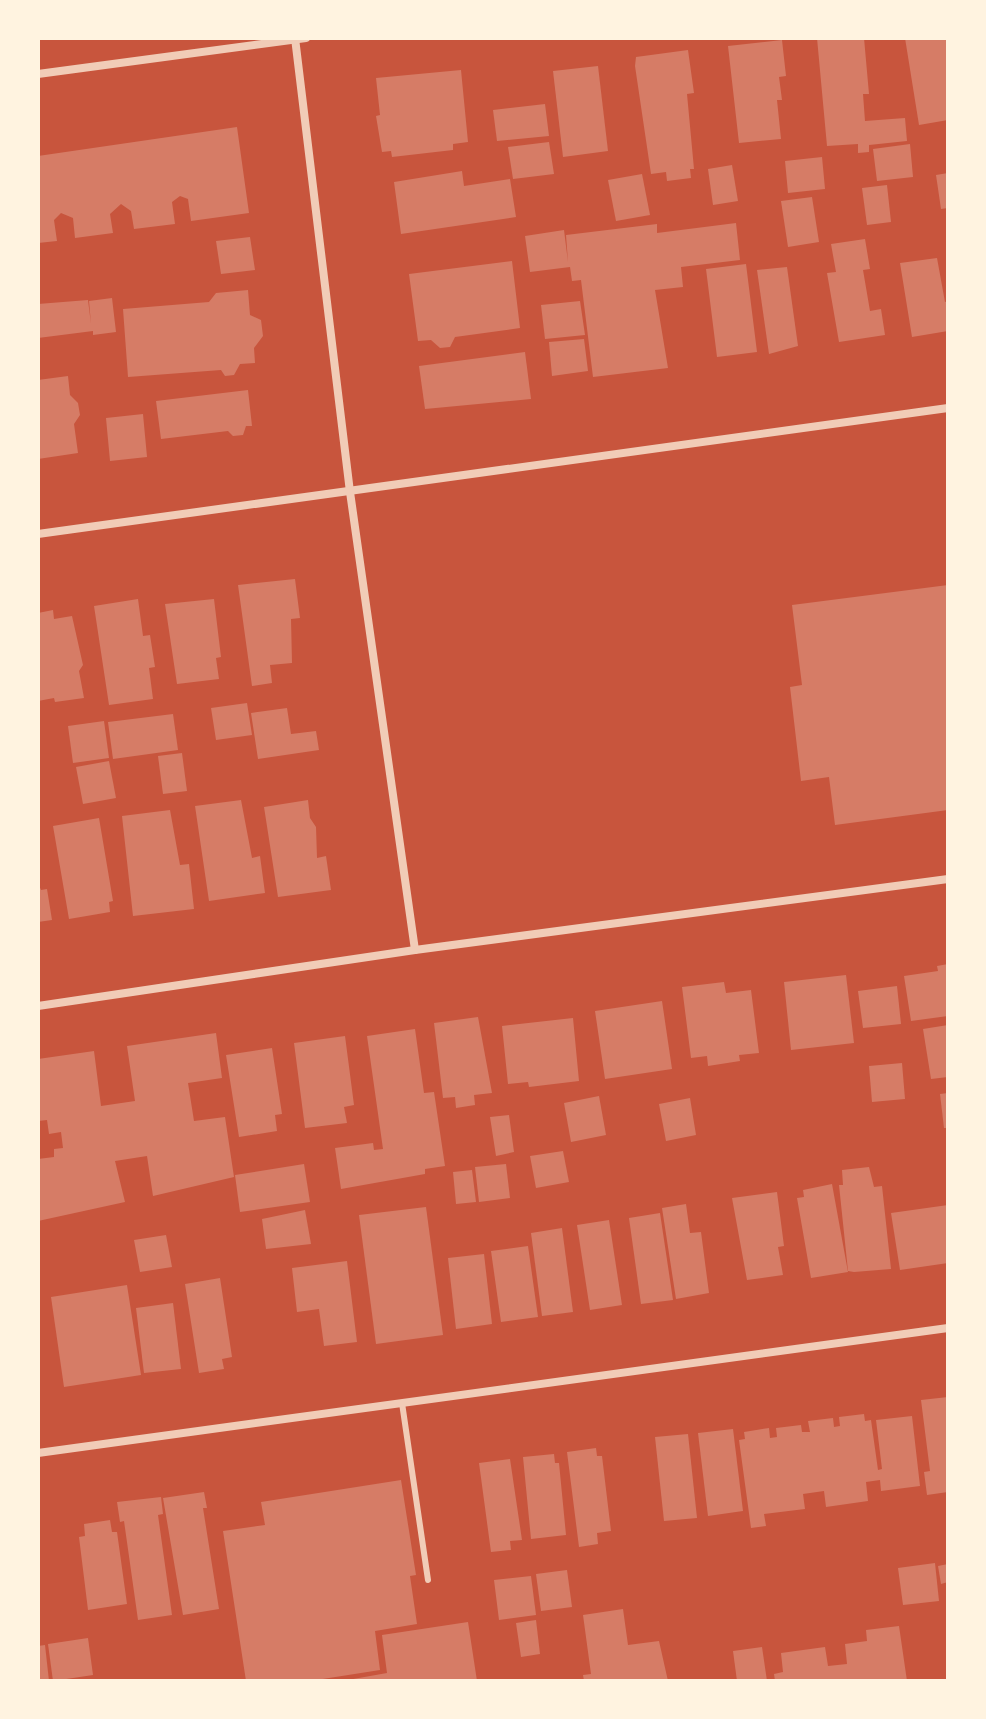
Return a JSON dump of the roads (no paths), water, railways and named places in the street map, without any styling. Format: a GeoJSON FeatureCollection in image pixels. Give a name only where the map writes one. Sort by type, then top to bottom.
{"type":"FeatureCollection","features":[{"type":"Feature","properties":{"kind":"street"},"geometry":{"type":"LineString","coordinates":[[38,74],[306,38]]}},
{"type":"Feature","properties":{"kind":"street"},"geometry":{"type":"LineString","coordinates":[[295,39],[350,492],[415,950]]}},
{"type":"Feature","properties":{"kind":"street"},"geometry":{"type":"LineString","coordinates":[[38,534],[948,408]]}},
{"type":"Feature","properties":{"kind":"street"},"geometry":{"type":"LineString","coordinates":[[38,1006],[415,950],[948,879]]}},
{"type":"Feature","properties":{"kind":"street"},"geometry":{"type":"LineString","coordinates":[[38,1453],[948,1328]]}},
{"type":"Feature","properties":{"kind":"lane"},"geometry":{"type":"LineString","coordinates":[[402,1403],[428,1580]]}}]}
